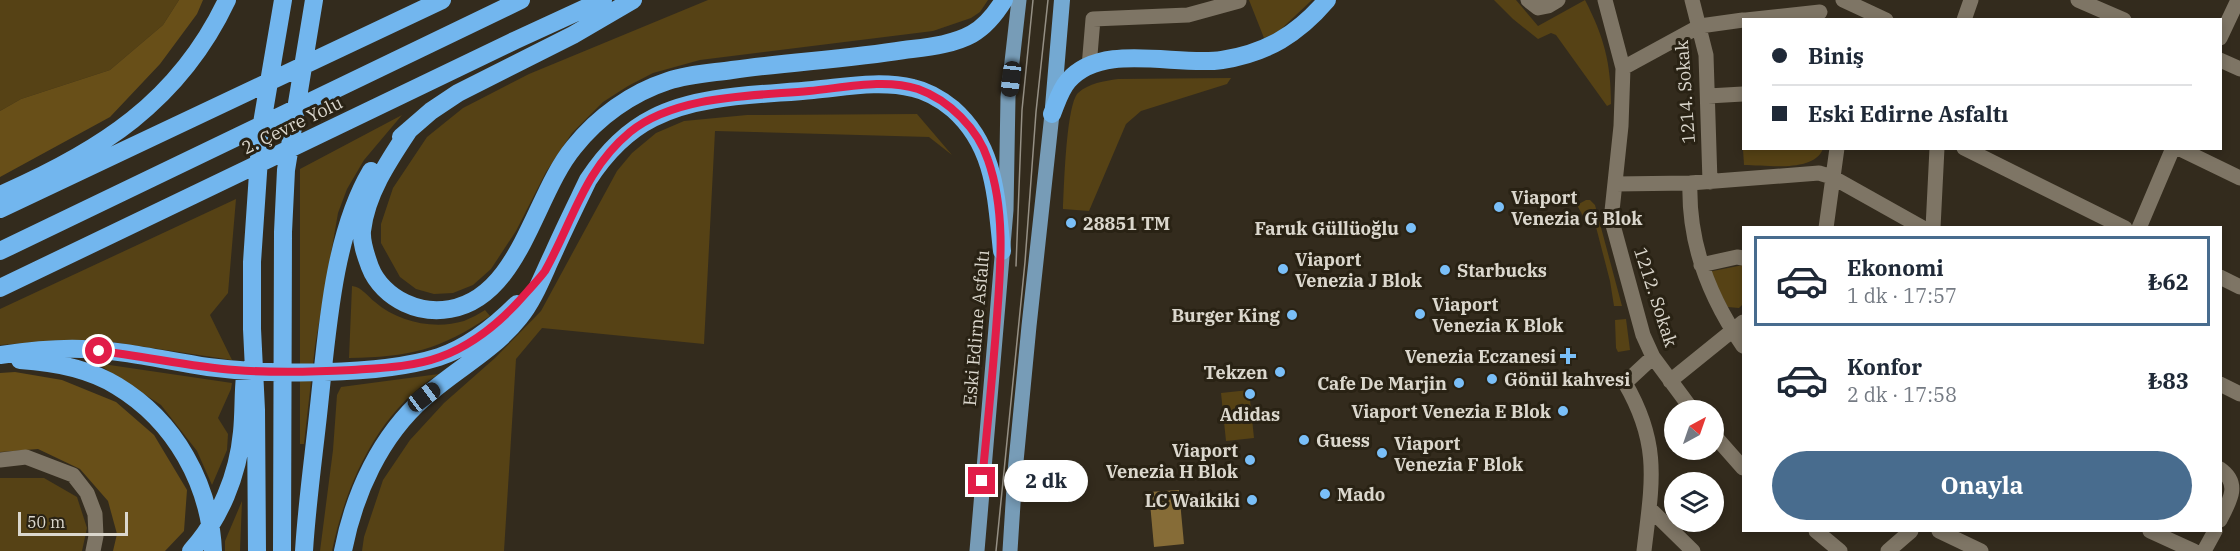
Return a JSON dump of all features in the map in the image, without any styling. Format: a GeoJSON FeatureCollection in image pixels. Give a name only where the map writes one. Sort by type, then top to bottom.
{"type":"FeatureCollection","features":[{"type":"Feature","properties":{"kind":"highway"},"geometry":{"type":"LineString","coordinates":[[0,195],[71,162],[133,122],[176,78],[200,46],[227,0]]}},
{"type":"Feature","properties":{"kind":"highway"},"geometry":{"type":"LineString","coordinates":[[256,551],[256,410],[252,329],[252,262],[261,129],[283,0]]}},
{"type":"Feature","properties":{"kind":"highway"},"geometry":{"type":"LineString","coordinates":[[282,551],[283,232],[286,170],[314,0]]}},
{"type":"Feature","properties":{"kind":"highway"},"geometry":{"type":"LineString","coordinates":[[0,209],[442,0]]}},
{"type":"Feature","properties":{"kind":"highway","name":"2. Çevre Yolu"},"geometry":{"type":"LineString","coordinates":[[0,250],[521,0]]}},
{"type":"Feature","properties":{"kind":"highway","name":"2. Çevre Yolu"},"geometry":{"type":"LineString","coordinates":[[0,288],[603,0]]}},
{"type":"Feature","properties":{"kind":"highway"},"geometry":{"type":"LineString","coordinates":[[304,551],[332,302],[347,225],[356,200],[377,162],[390,147],[431,111],[458,93],[573,35],[633,0]]}},
{"type":"Feature","properties":{"kind":"highway"},"geometry":{"type":"LineString","coordinates":[[409,130],[376,185],[367,209],[362,232],[364,253],[373,274],[384,289],[399,300],[415,308],[436,311],[460,307],[482,297],[502,276],[524,238],[554,177],[573,148],[594,125],[639,92],[670,80],[696,75],[889,53],[953,41],[972,33],[986,23],[1004,0]]}},
{"type":"Feature","properties":{"kind":"highway"},"geometry":{"type":"LineString","coordinates":[[1052,114],[1062,0]]}},
{"type":"Feature","properties":{"kind":"highway"},"geometry":{"type":"LineString","coordinates":[[1052,114],[1069,80],[1089,67],[1104,61],[1122,58],[1211,61],[1253,52],[1287,37],[1305,24],[1327,0]]}},
{"type":"Feature","properties":{"kind":"highway"},"geometry":{"type":"LineString","coordinates":[[343,551],[357,497],[382,448],[424,397],[496,343],[520,317],[598,164],[634,129],[653,118],[685,106],[724,99],[872,84],[915,88],[951,108],[973,132],[989,162],[1002,251]]}},
{"type":"Feature","properties":{"kind":"highway"},"geometry":{"type":"LineString","coordinates":[[0,357],[44,350],[83,349],[235,370],[289,372],[374,368],[416,363],[441,357],[489,330],[544,273]]}},
{"type":"Feature","properties":{"kind":"highway"},"geometry":{"type":"LineString","coordinates":[[191,551],[219,509],[236,467],[242,433],[244,381],[252,329]]}},
{"type":"Feature","properties":{"kind":"highway"},"geometry":{"type":"LineString","coordinates":[[0,357],[60,364],[90,373],[116,385],[138,400],[175,439],[193,469],[205,498],[213,551]]}},
{"type":"Feature","properties":{"kind":"main road","name":"Eski Edirne Asfaltı"},"geometry":{"type":"LineString","coordinates":[[977,551],[1006,210],[1008,98],[1019,0]]}},
{"type":"Feature","properties":{"kind":"main road"},"geometry":{"type":"LineString","coordinates":[[1010,551],[1029,326],[1052,114]]}},
{"type":"Feature","properties":{"kind":"street"},"geometry":{"type":"LineString","coordinates":[[1528,0],[1538,8],[1548,6],[1558,0]]}},
{"type":"Feature","properties":{"kind":"street","name":"1212. Sokak"},"geometry":{"type":"LineString","coordinates":[[1605,0],[1623,68],[1621,126],[1612,211],[1613,225],[1641,326],[1653,357],[1685,400]]}},
{"type":"Feature","properties":{"kind":"street","name":"1214. Sokak"},"geometry":{"type":"LineString","coordinates":[[1692,0],[1706,55],[1710,182]]}},
{"type":"Feature","properties":{"kind":"street"},"geometry":{"type":"LineString","coordinates":[[1843,0],[1882,18]]}},
{"type":"Feature","properties":{"kind":"street"},"geometry":{"type":"LineString","coordinates":[[1965,18],[1971,0]]}},
{"type":"Feature","properties":{"kind":"street"},"geometry":{"type":"LineString","coordinates":[[2078,0],[2119,18]]}},
{"type":"Feature","properties":{"kind":"street"},"geometry":{"type":"LineString","coordinates":[[2222,34],[2238,0]]}},
{"type":"Feature","properties":{"kind":"street"},"geometry":{"type":"LineString","coordinates":[[1089,67],[1093,19],[1188,15],[1239,1]]}},
{"type":"Feature","properties":{"kind":"street"},"geometry":{"type":"LineString","coordinates":[[1760,18],[1820,10]]}},
{"type":"Feature","properties":{"kind":"street"},"geometry":{"type":"LineString","coordinates":[[1623,68],[1700,26],[1742,20]]}},
{"type":"Feature","properties":{"kind":"street"},"geometry":{"type":"LineString","coordinates":[[2222,61],[2240,69]]}},
{"type":"Feature","properties":{"kind":"street"},"geometry":{"type":"LineString","coordinates":[[1708,96],[1742,94]]}},
{"type":"Feature","properties":{"kind":"street"},"geometry":{"type":"LineString","coordinates":[[1826,226],[1838,150]]}},
{"type":"Feature","properties":{"kind":"street"},"geometry":{"type":"LineString","coordinates":[[1933,226],[1937,150]]}},
{"type":"Feature","properties":{"kind":"street"},"geometry":{"type":"LineString","coordinates":[[1968,150],[2121,226]]}},
{"type":"Feature","properties":{"kind":"street"},"geometry":{"type":"LineString","coordinates":[[2140,226],[2172,150]]}},
{"type":"Feature","properties":{"kind":"street"},"geometry":{"type":"LineString","coordinates":[[2182,150],[2240,178]]}},
{"type":"Feature","properties":{"kind":"street"},"geometry":{"type":"LineString","coordinates":[[1615,184],[1710,182],[1819,173],[1833,177],[1919,226]]}},
{"type":"Feature","properties":{"kind":"street"},"geometry":{"type":"LineString","coordinates":[[1690,183],[1692,229],[1701,265],[1711,292],[1738,327],[1742,342]]}},
{"type":"Feature","properties":{"kind":"street"},"geometry":{"type":"LineString","coordinates":[[1701,265],[1742,258]]}},
{"type":"Feature","properties":{"kind":"street"},"geometry":{"type":"LineString","coordinates":[[2222,278],[2240,287]]}},
{"type":"Feature","properties":{"kind":"street"},"geometry":{"type":"LineString","coordinates":[[1670,381],[1738,327]]}},
{"type":"Feature","properties":{"kind":"street"},"geometry":{"type":"LineString","coordinates":[[1644,551],[1652,468],[1650,445],[1644,419],[1625,383],[1653,357]]}},
{"type":"Feature","properties":{"kind":"street"},"geometry":{"type":"LineString","coordinates":[[2222,385],[2240,394]]}},
{"type":"Feature","properties":{"kind":"street"},"geometry":{"type":"LineString","coordinates":[[1724,447],[1742,467]]}},
{"type":"Feature","properties":{"kind":"street"},"geometry":{"type":"LineString","coordinates":[[0,460],[26,457],[73,475],[87,493],[95,514],[96,536],[93,551]]}},
{"type":"Feature","properties":{"kind":"street"},"geometry":{"type":"LineString","coordinates":[[2222,470],[2231,474],[2236,480],[2236,489],[2222,516]]}},
{"type":"Feature","properties":{"kind":"street"},"geometry":{"type":"LineString","coordinates":[[1649,508],[1693,551]]}},
{"type":"Feature","properties":{"kind":"street"},"geometry":{"type":"LineString","coordinates":[[1817,532],[1840,551]]}},
{"type":"Feature","properties":{"kind":"street"},"geometry":{"type":"LineString","coordinates":[[1888,551],[1910,532]]}},
{"type":"Feature","properties":{"kind":"street"},"geometry":{"type":"LineString","coordinates":[[1941,532],[1982,551]]}},
{"type":"Feature","properties":{"kind":"street"},"geometry":{"type":"LineString","coordinates":[[2152,532],[2194,551]]}},
{"type":"Feature","properties":{"kind":"street"},"geometry":{"type":"LineString","coordinates":[[2204,551],[2214,532]]}},
{"type":"Feature","properties":{"kind":"shaded area"},"geometry":{"type":"Polygon","coordinates":[[[0,0],[179,0],[163,25],[110,70],[21,99],[0,111],[0,0]]]}},
{"type":"Feature","properties":{"kind":"shaded area"},"geometry":{"type":"Polygon","coordinates":[[[179,0],[203,0],[197,14],[160,64],[110,117],[0,177],[0,111],[21,99],[110,70],[163,25],[179,0]]]}},
{"type":"Feature","properties":{"kind":"shaded area"},"geometry":{"type":"Polygon","coordinates":[[[708,0],[988,0],[980,12],[971,18],[933,31],[700,60],[653,73],[603,102],[572,133],[546,172],[516,231],[491,269],[473,285],[453,293],[434,294],[416,289],[400,277],[381,243],[381,224],[393,188],[427,137],[463,108],[529,74],[708,0]]]}},
{"type":"Feature","properties":{"kind":"shaded area"},"geometry":{"type":"Polygon","coordinates":[[[1249,0],[1312,0],[1278,32],[1264,38],[1249,0]]]}},
{"type":"Feature","properties":{"kind":"shaded area"},"geometry":{"type":"Polygon","coordinates":[[[1494,0],[1516,0],[1538,26],[1585,0],[1605,50],[1610,76],[1611,104],[1607,106],[1556,35],[1551,33],[1538,39],[1494,0]]]}},
{"type":"Feature","properties":{"kind":"shaded area"},"geometry":{"type":"Polygon","coordinates":[[[1231,78],[1227,84],[1141,111],[1126,124],[1089,211],[1063,209],[1066,148],[1071,113],[1078,93],[1097,83],[1118,79],[1231,78]]]}},
{"type":"Feature","properties":{"kind":"shaded area"},"geometry":{"type":"Polygon","coordinates":[[[917,114],[952,155],[929,137],[715,131],[704,344],[542,328],[516,359],[504,551],[362,551],[364,537],[383,480],[410,440],[444,403],[495,358],[541,311],[617,171],[632,153],[656,133],[684,121],[747,115],[917,114]]]}},
{"type":"Feature","properties":{"kind":"shaded area"},"geometry":{"type":"Polygon","coordinates":[[[402,115],[364,160],[347,189],[338,213],[315,346],[304,444],[300,444],[300,169],[402,115]]]}},
{"type":"Feature","properties":{"kind":"shaded area"},"geometry":{"type":"Polygon","coordinates":[[[1743,150],[1822,150],[1818,157],[1800,165],[1744,165],[1743,150]]]}},
{"type":"Feature","properties":{"kind":"shaded area"},"geometry":{"type":"Polygon","coordinates":[[[236,199],[228,293],[210,315],[232,360],[99,340],[0,345],[0,309],[236,199]]]}},
{"type":"Feature","properties":{"kind":"shaded area"},"geometry":{"type":"Polygon","coordinates":[[[1590,200],[1595,205],[1622,306],[1614,306],[1596,227],[1589,227],[1577,205],[1590,200]]]}},
{"type":"Feature","properties":{"kind":"shaded area"},"geometry":{"type":"Polygon","coordinates":[[[1742,265],[1742,305],[1739,308],[1728,307],[1708,272],[1742,265]]]}},
{"type":"Feature","properties":{"kind":"shaded area"},"geometry":{"type":"Polygon","coordinates":[[[352,286],[362,290],[394,315],[417,322],[453,324],[485,310],[490,316],[455,337],[423,349],[389,356],[349,358],[352,286]]]}},
{"type":"Feature","properties":{"kind":"shaded area"},"geometry":{"type":"Polygon","coordinates":[[[1626,319],[1630,350],[1618,352],[1615,320],[1626,319]]]}},
{"type":"Feature","properties":{"kind":"shaded area"},"geometry":{"type":"Polygon","coordinates":[[[96,363],[232,383],[218,418],[228,434],[227,450],[212,485],[197,451],[161,405],[96,363]]]}},
{"type":"Feature","properties":{"kind":"shaded area"},"geometry":{"type":"Polygon","coordinates":[[[15,372],[62,380],[116,402],[154,435],[187,490],[184,531],[165,551],[113,551],[117,534],[108,501],[80,469],[38,449],[0,452],[0,373],[15,372]]]}},
{"type":"Feature","properties":{"kind":"shaded area"},"geometry":{"type":"Polygon","coordinates":[[[439,374],[417,389],[382,429],[356,475],[346,500],[332,551],[320,551],[333,450],[337,395],[341,387],[439,374]]]}},
{"type":"Feature","properties":{"kind":"shaded area"},"geometry":{"type":"Polygon","coordinates":[[[1249,390],[1254,438],[1226,441],[1221,393],[1249,390]]]}},
{"type":"Feature","properties":{"kind":"shaded area"},"geometry":{"type":"Polygon","coordinates":[[[0,478],[44,478],[77,497],[87,528],[82,551],[0,551],[0,478]]]}},
{"type":"Feature","properties":{"kind":"shaded area"},"geometry":{"type":"Polygon","coordinates":[[[1179,490],[1184,544],[1154,547],[1149,492],[1179,490]]]}},
{"type":"Feature","properties":{"kind":"shaded area"},"geometry":{"type":"Polygon","coordinates":[[[242,501],[240,551],[225,551],[225,541],[242,501]]]}},
{"type":"Feature","properties":{"kind":"tram line"},"geometry":{"type":"LineString","coordinates":[[1016,266],[1022,110],[1033,0]]}},
{"type":"Feature","properties":{"kind":"tram line"},"geometry":{"type":"LineString","coordinates":[[996,551],[1048,0]]}},
{"type":"Feature","properties":{"kind":"place","name":"Viaport Venezia G Blok"},"geometry":{"type":"Point","coordinates":[1499,207]}},
{"type":"Feature","properties":{"kind":"place","name":"28851 TM"},"geometry":{"type":"Point","coordinates":[1071,223]}},
{"type":"Feature","properties":{"kind":"place","name":"Faruk Güllüoğlu"},"geometry":{"type":"Point","coordinates":[1411,228]}},
{"type":"Feature","properties":{"kind":"place","name":"Viaport Venezia J Blok"},"geometry":{"type":"Point","coordinates":[1283,269]}},
{"type":"Feature","properties":{"kind":"place","name":"Starbucks"},"geometry":{"type":"Point","coordinates":[1445,270]}},
{"type":"Feature","properties":{"kind":"place","name":"Viaport Venezia K Blok"},"geometry":{"type":"Point","coordinates":[1420,314]}},
{"type":"Feature","properties":{"kind":"place","name":"Burger King"},"geometry":{"type":"Point","coordinates":[1292,315]}},
{"type":"Feature","properties":{"kind":"place","name":"Venezia Eczanesi"},"geometry":{"type":"Point","coordinates":[1568,356]}},
{"type":"Feature","properties":{"kind":"place","name":"Tekzen"},"geometry":{"type":"Point","coordinates":[1280,372]}},
{"type":"Feature","properties":{"kind":"place","name":"Gönül kahvesi"},"geometry":{"type":"Point","coordinates":[1492,379]}},
{"type":"Feature","properties":{"kind":"place","name":"Cafe De Marjin"},"geometry":{"type":"Point","coordinates":[1459,383]}},
{"type":"Feature","properties":{"kind":"place","name":"Adidas"},"geometry":{"type":"Point","coordinates":[1250,394]}},
{"type":"Feature","properties":{"kind":"place","name":"Viaport Venezia E Blok"},"geometry":{"type":"Point","coordinates":[1563,411]}},
{"type":"Feature","properties":{"kind":"place","name":"Guess"},"geometry":{"type":"Point","coordinates":[1304,440]}},
{"type":"Feature","properties":{"kind":"place","name":"Viaport Venezia F Blok"},"geometry":{"type":"Point","coordinates":[1382,453]}},
{"type":"Feature","properties":{"kind":"place","name":"Viaport Venezia H Blok"},"geometry":{"type":"Point","coordinates":[1250,460]}},
{"type":"Feature","properties":{"kind":"place","name":"Mado"},"geometry":{"type":"Point","coordinates":[1325,494]}},
{"type":"Feature","properties":{"kind":"place","name":"LC Waikiki"},"geometry":{"type":"Point","coordinates":[1252,500]}},
{"type":"Feature","properties":{"kind":"route"},"geometry":{"type":"LineString","coordinates":[[99,351],[235,370],[289,372],[374,368],[416,363],[441,357],[489,330],[518,303],[544,273],[588,180],[598,164],[634,129],[653,118],[685,106],[724,99],[872,84],[915,88],[951,108],[964,120],[981,144],[989,162],[995,191],[1002,251],[982,481]]}}]}
